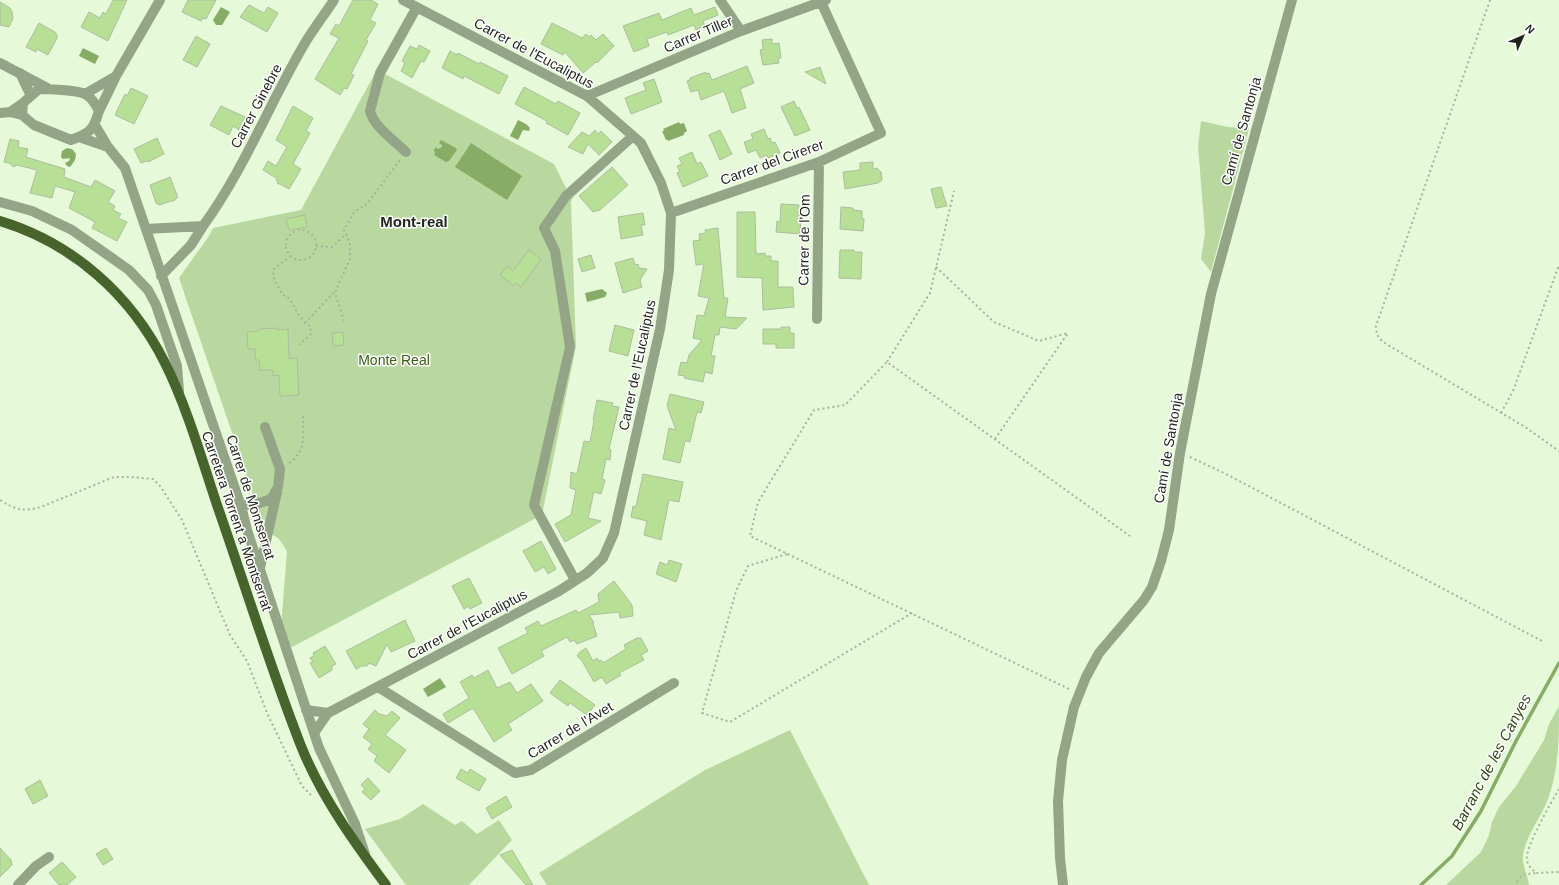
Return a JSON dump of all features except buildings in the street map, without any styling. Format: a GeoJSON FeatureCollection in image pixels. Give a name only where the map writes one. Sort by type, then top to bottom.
{"type":"FeatureCollection","features":[{"type":"Feature","properties":{"kind":"main road","name":"Carretera Torrent a Montserrat"},"geometry":{"type":"LineString","coordinates":[[0,221],[44,239],[80,260],[100,277],[129,307],[152,339],[165,363],[179,395],[254,615],[302,748],[338,816],[386,885]]}},
{"type":"Feature","properties":{"kind":"street"},"geometry":{"type":"LineString","coordinates":[[5,113],[22,115],[34,125],[71,140],[86,135],[95,125],[99,111],[116,76],[160,0]]}},
{"type":"Feature","properties":{"kind":"street","name":"Carrer Ginebre"},"geometry":{"type":"LineString","coordinates":[[161,276],[191,245],[211,214],[251,145],[305,43],[334,0]]}},
{"type":"Feature","properties":{"kind":"street","name":"Carrer de l'Eucaliptus"},"geometry":{"type":"LineString","coordinates":[[328,713],[559,591],[587,573],[603,558],[614,533],[660,329],[669,270],[671,213],[661,183],[641,143],[587,96],[403,0]]}},
{"type":"Feature","properties":{"kind":"street"},"geometry":{"type":"LineString","coordinates":[[720,0],[741,31]]}},
{"type":"Feature","properties":{"kind":"street","name":"Camí de Santonja"},"geometry":{"type":"LineString","coordinates":[[1063,885],[1060,858],[1058,801],[1062,760],[1074,707],[1086,677],[1099,653],[1144,600],[1152,587],[1161,562],[1169,530],[1180,453],[1211,294],[1292,0]]}},
{"type":"Feature","properties":{"kind":"street","name":"Carrer Tiller"},"geometry":{"type":"LineString","coordinates":[[587,96],[741,31],[824,1],[880,133]]}},
{"type":"Feature","properties":{"kind":"street"},"geometry":{"type":"LineString","coordinates":[[406,152],[376,124],[371,117],[370,111],[380,74],[417,8]]}},
{"type":"Feature","properties":{"kind":"street"},"geometry":{"type":"LineString","coordinates":[[0,63],[49,89]]}},
{"type":"Feature","properties":{"kind":"street"},"geometry":{"type":"LineString","coordinates":[[20,73],[27,100],[22,115]]}},
{"type":"Feature","properties":{"kind":"street"},"geometry":{"type":"LineString","coordinates":[[85,94],[116,76]]}},
{"type":"Feature","properties":{"kind":"street"},"geometry":{"type":"LineString","coordinates":[[5,113],[27,100],[39,89],[85,94],[94,103],[99,111]]}},
{"type":"Feature","properties":{"kind":"street","name":"Carrer de Montserrat"},"geometry":{"type":"LineString","coordinates":[[95,125],[108,147],[125,168],[241,506],[319,748],[355,824],[366,858]]}},
{"type":"Feature","properties":{"kind":"street","name":"Carrer del Cirerer"},"geometry":{"type":"LineString","coordinates":[[671,213],[819,162],[880,133]]}},
{"type":"Feature","properties":{"kind":"street"},"geometry":{"type":"LineString","coordinates":[[575,580],[534,505],[570,347],[555,251],[544,228],[566,196],[633,136]]}},
{"type":"Feature","properties":{"kind":"street"},"geometry":{"type":"LineString","coordinates":[[78,137],[108,147]]}},
{"type":"Feature","properties":{"kind":"street","name":"Carrer de l'Om"},"geometry":{"type":"LineString","coordinates":[[817,319],[819,162]]}},
{"type":"Feature","properties":{"kind":"street"},"geometry":{"type":"LineString","coordinates":[[0,202],[32,211],[72,230],[129,270],[148,290],[156,305],[177,366],[179,395]]}},
{"type":"Feature","properties":{"kind":"street"},"geometry":{"type":"LineString","coordinates":[[146,229],[203,226]]}},
{"type":"Feature","properties":{"kind":"street"},"geometry":{"type":"LineString","coordinates":[[260,568],[278,487],[280,469],[265,427]]}},
{"type":"Feature","properties":{"kind":"street"},"geometry":{"type":"LineString","coordinates":[[241,506],[257,504],[271,499],[278,487]]}},
{"type":"Feature","properties":{"kind":"street","name":"Carrer de l'Avet"},"geometry":{"type":"LineString","coordinates":[[378,687],[516,773],[531,770],[674,683]]}},
{"type":"Feature","properties":{"kind":"street"},"geometry":{"type":"LineString","coordinates":[[306,710],[328,713],[314,733]]}},
{"type":"Feature","properties":{"kind":"street"},"geometry":{"type":"LineString","coordinates":[[18,885],[36,866],[48,857]]}},
{"type":"Feature","properties":{"kind":"path"},"geometry":{"type":"LineString","coordinates":[[1490,0],[1376,326],[1376,335],[1383,342],[1525,427],[1559,451]]}},
{"type":"Feature","properties":{"kind":"path"},"geometry":{"type":"LineString","coordinates":[[305,323],[336,290],[350,259],[350,243],[344,230],[354,212],[367,204],[406,152]]}},
{"type":"Feature","properties":{"kind":"path"},"geometry":{"type":"LineString","coordinates":[[954,191],[930,293],[887,362],[845,405],[814,410],[758,502],[750,536],[1079,694]]}},
{"type":"Feature","properties":{"kind":"path"},"geometry":{"type":"LineString","coordinates":[[304,230],[309,232],[315,241],[316,246],[309,257],[300,260],[291,256],[286,248],[290,234],[294,231],[304,230]]}},
{"type":"Feature","properties":{"kind":"path"},"geometry":{"type":"LineString","coordinates":[[316,246],[332,247],[346,234]]}},
{"type":"Feature","properties":{"kind":"path"},"geometry":{"type":"LineString","coordinates":[[291,256],[273,272],[274,279],[282,294],[290,299],[292,306],[305,323],[310,326],[311,334],[299,345]]}},
{"type":"Feature","properties":{"kind":"path"},"geometry":{"type":"LineString","coordinates":[[1501,413],[1513,391],[1559,265]]}},
{"type":"Feature","properties":{"kind":"path"},"geometry":{"type":"LineString","coordinates":[[936,266],[994,322],[1039,341],[1068,333],[995,439]]}},
{"type":"Feature","properties":{"kind":"path"},"geometry":{"type":"LineString","coordinates":[[336,290],[336,296],[344,321]]}},
{"type":"Feature","properties":{"kind":"path"},"geometry":{"type":"LineString","coordinates":[[887,362],[1130,536]]}},
{"type":"Feature","properties":{"kind":"path"},"geometry":{"type":"LineString","coordinates":[[297,457],[303,446],[302,416]]}},
{"type":"Feature","properties":{"kind":"path"},"geometry":{"type":"LineString","coordinates":[[1180,453],[1226,474],[1542,641]]}},
{"type":"Feature","properties":{"kind":"path"},"geometry":{"type":"LineString","coordinates":[[0,500],[14,509],[29,510],[41,507],[114,477],[130,476],[154,479],[182,520],[230,635],[247,661],[268,713]]}},
{"type":"Feature","properties":{"kind":"path"},"geometry":{"type":"LineString","coordinates":[[788,554],[748,566],[736,591],[702,713],[730,722],[912,613]]}},
{"type":"Feature","properties":{"kind":"path"},"geometry":{"type":"LineString","coordinates":[[1536,873],[1530,868],[1527,861],[1527,856],[1536,830],[1559,789]]}},
{"type":"Feature","properties":{"kind":"path"},"geometry":{"type":"LineString","coordinates":[[1517,882],[1522,876],[1536,873],[1559,872]]}},
{"type":"Feature","properties":{"kind":"green space","name":"Monte Real"},"geometry":{"type":"Polygon","coordinates":[[[408,12],[415,16],[385,74],[554,164],[567,190],[621,141],[621,139],[627,146],[573,197],[571,202],[576,346],[542,515],[292,647],[280,640],[287,551],[279,539],[258,524],[252,491],[179,278],[213,228],[301,210],[408,12]]]}},
{"type":"Feature","properties":{"kind":"green space"},"geometry":{"type":"Polygon","coordinates":[[[1201,121],[1228,127],[1249,129],[1211,272],[1201,259],[1205,233],[1198,146],[1201,121]]]}},
{"type":"Feature","properties":{"kind":"green space"},"geometry":{"type":"Polygon","coordinates":[[[1559,706],[1558,753],[1552,788],[1545,806],[1527,840],[1523,855],[1523,863],[1529,885],[1446,885],[1481,852],[1499,807],[1516,786],[1544,740],[1549,724],[1559,706]]]}},
{"type":"Feature","properties":{"kind":"green space"},"geometry":{"type":"Polygon","coordinates":[[[790,730],[869,885],[547,885],[539,873],[705,770],[790,730]]]}},
{"type":"Feature","properties":{"kind":"green space"},"geometry":{"type":"Polygon","coordinates":[[[423,804],[455,825],[462,821],[477,834],[499,820],[512,840],[469,885],[406,885],[365,829],[400,819],[423,804]]]}},
{"type":"Feature","properties":{"kind":"shaded area"},"geometry":{"type":"Polygon","coordinates":[[[221,7],[230,12],[222,25],[216,25],[213,20],[221,7]]]}},
{"type":"Feature","properties":{"kind":"shaded area"},"geometry":{"type":"Polygon","coordinates":[[[83,48],[99,56],[95,64],[79,56],[83,48]]]}},
{"type":"Feature","properties":{"kind":"shaded area"},"geometry":{"type":"Polygon","coordinates":[[[518,120],[530,128],[529,131],[523,130],[518,140],[510,136],[518,120]]]}},
{"type":"Feature","properties":{"kind":"shaded area"},"geometry":{"type":"Polygon","coordinates":[[[679,122],[680,124],[684,123],[687,131],[684,135],[668,141],[667,139],[666,140],[662,131],[664,131],[663,129],[679,122]]]}},
{"type":"Feature","properties":{"kind":"shaded area"},"geometry":{"type":"Polygon","coordinates":[[[441,140],[457,150],[449,161],[446,162],[434,155],[434,150],[436,147],[438,149],[442,147],[439,143],[441,140]]]}},
{"type":"Feature","properties":{"kind":"shaded area"},"geometry":{"type":"Polygon","coordinates":[[[471,143],[522,176],[507,200],[455,167],[471,143]]]}},
{"type":"Feature","properties":{"kind":"shaded area"},"geometry":{"type":"Polygon","coordinates":[[[67,148],[72,149],[76,154],[75,160],[70,167],[65,163],[69,161],[70,158],[63,159],[61,157],[62,151],[67,148]]]}},
{"type":"Feature","properties":{"kind":"shaded area"},"geometry":{"type":"Polygon","coordinates":[[[602,289],[607,293],[605,297],[587,302],[585,293],[602,289]]]}},
{"type":"Feature","properties":{"kind":"shaded area"},"geometry":{"type":"Polygon","coordinates":[[[440,678],[446,687],[428,697],[423,689],[440,678]]]}},
{"type":"Feature","properties":{"kind":"waterway","name":"Barranc de les Canyes"},"geometry":{"type":"LineString","coordinates":[[1421,885],[1452,856],[1481,811],[1516,741],[1559,663]]}},
{"type":"Feature","properties":{"kind":"district","name":"Mont-real"},"geometry":{"type":"Point","coordinates":[414,221]}}]}
